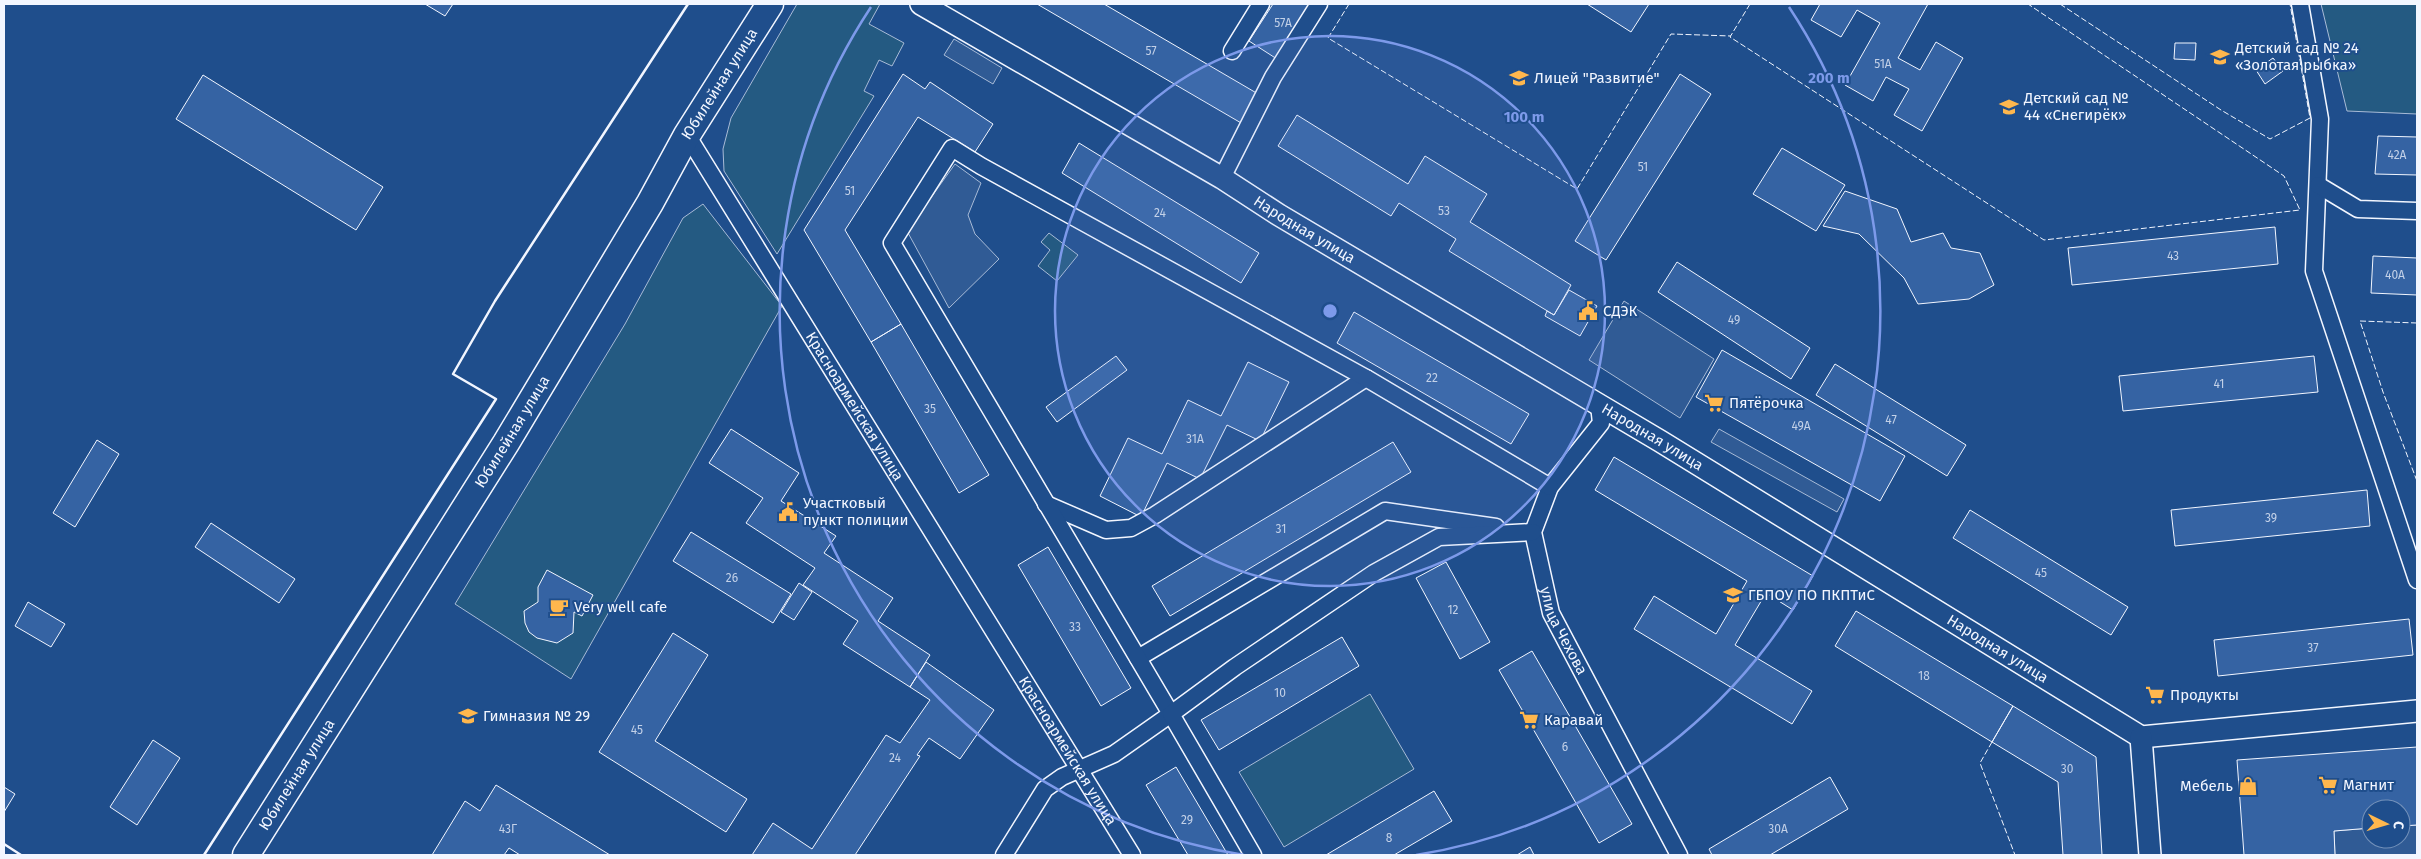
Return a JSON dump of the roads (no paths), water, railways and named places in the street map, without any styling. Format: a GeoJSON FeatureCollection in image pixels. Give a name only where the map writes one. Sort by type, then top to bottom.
{"type":"FeatureCollection","features":[{"type":"Feature","properties":{"kind":"main road","name":"Юбилейная улица"},"geometry":{"type":"LineString","coordinates":[[246,855],[506,443],[650,203],[687,136],[770,4]]}},
{"type":"Feature","properties":{"kind":"street"},"geometry":{"type":"LineString","coordinates":[[1232,51],[1262,4]]}},
{"type":"Feature","properties":{"kind":"street"},"geometry":{"type":"LineString","coordinates":[[1222,178],[1273,77],[1319,4]]}},
{"type":"Feature","properties":{"kind":"street"},"geometry":{"type":"LineString","coordinates":[[2300,4],[2320,119],[2314,271],[2417,580]]}},
{"type":"Feature","properties":{"kind":"street","name":"Народная улица"},"geometry":{"type":"LineString","coordinates":[[928,6],[1222,178],[1279,215],[1599,405],[2141,736]]}},
{"type":"Feature","properties":{"kind":"street","name":"Красноармейская улица"},"geometry":{"type":"LineString","coordinates":[[687,136],[1132,855]]}},
{"type":"Feature","properties":{"kind":"street"},"geometry":{"type":"LineString","coordinates":[[1253,855],[892,243],[952,148],[981,166],[1366,378],[1550,487]]}},
{"type":"Feature","properties":{"kind":"street"},"geometry":{"type":"LineString","coordinates":[[2318,185],[2358,209],[2417,211]]}},
{"type":"Feature","properties":{"kind":"street"},"geometry":{"type":"LineString","coordinates":[[1046,504],[1106,530],[1130,528],[1155,515],[1366,378]]}},
{"type":"Feature","properties":{"kind":"street"},"geometry":{"type":"LineString","coordinates":[[1533,532],[1550,487],[1601,423],[1599,405]]}},
{"type":"Feature","properties":{"kind":"street"},"geometry":{"type":"LineString","coordinates":[[1138,658],[1385,511],[1533,532]]}},
{"type":"Feature","properties":{"kind":"street"},"geometry":{"type":"LineString","coordinates":[[1004,855],[1045,789],[1062,777],[1080,771],[1114,754],[1235,667],[1374,573],[1439,537],[1533,532]]}},
{"type":"Feature","properties":{"kind":"street","name":"улица Чехова"},"geometry":{"type":"LineString","coordinates":[[1533,532],[1551,613],[1679,855]]}},
{"type":"Feature","properties":{"kind":"street"},"geometry":{"type":"LineString","coordinates":[[2150,855],[2141,736],[2417,711]]}},
{"type":"Feature","properties":{"kind":"place","name":"Детский сад № 24 «Золотая рыбка»"},"geometry":{"type":"Point","coordinates":[2220,57]}},
{"type":"Feature","properties":{"kind":"place","name":"Лицей \"Развитие\""},"geometry":{"type":"Point","coordinates":[1519,78]}},
{"type":"Feature","properties":{"kind":"place","name":"Детский сад № 44 «Снегирёк»"},"geometry":{"type":"Point","coordinates":[2009,107]}},
{"type":"Feature","properties":{"kind":"place","name":"СДЭК"},"geometry":{"type":"Point","coordinates":[1588,311]}},
{"type":"Feature","properties":{"kind":"place","name":"Пятёрочка"},"geometry":{"type":"Point","coordinates":[1714,403]}},
{"type":"Feature","properties":{"kind":"place","name":"Участковый пункт полиции"},"geometry":{"type":"Point","coordinates":[788,512]}},
{"type":"Feature","properties":{"kind":"place","name":"ГБПОУ ПО ПКПТиС"},"geometry":{"type":"Point","coordinates":[1733,595]}},
{"type":"Feature","properties":{"kind":"place","name":"Very well cafe"},"geometry":{"type":"Point","coordinates":[559,607]}},
{"type":"Feature","properties":{"kind":"place","name":"Продукты"},"geometry":{"type":"Point","coordinates":[2155,695]}},
{"type":"Feature","properties":{"kind":"place","name":"Гимназия № 29"},"geometry":{"type":"Point","coordinates":[468,716]}},
{"type":"Feature","properties":{"kind":"place","name":"Каравай"},"geometry":{"type":"Point","coordinates":[1529,720]}},
{"type":"Feature","properties":{"kind":"place","name":"Магнит"},"geometry":{"type":"Point","coordinates":[2328,785]}},
{"type":"Feature","properties":{"kind":"place","name":"Мебель"},"geometry":{"type":"Point","coordinates":[2248,786]}}]}
